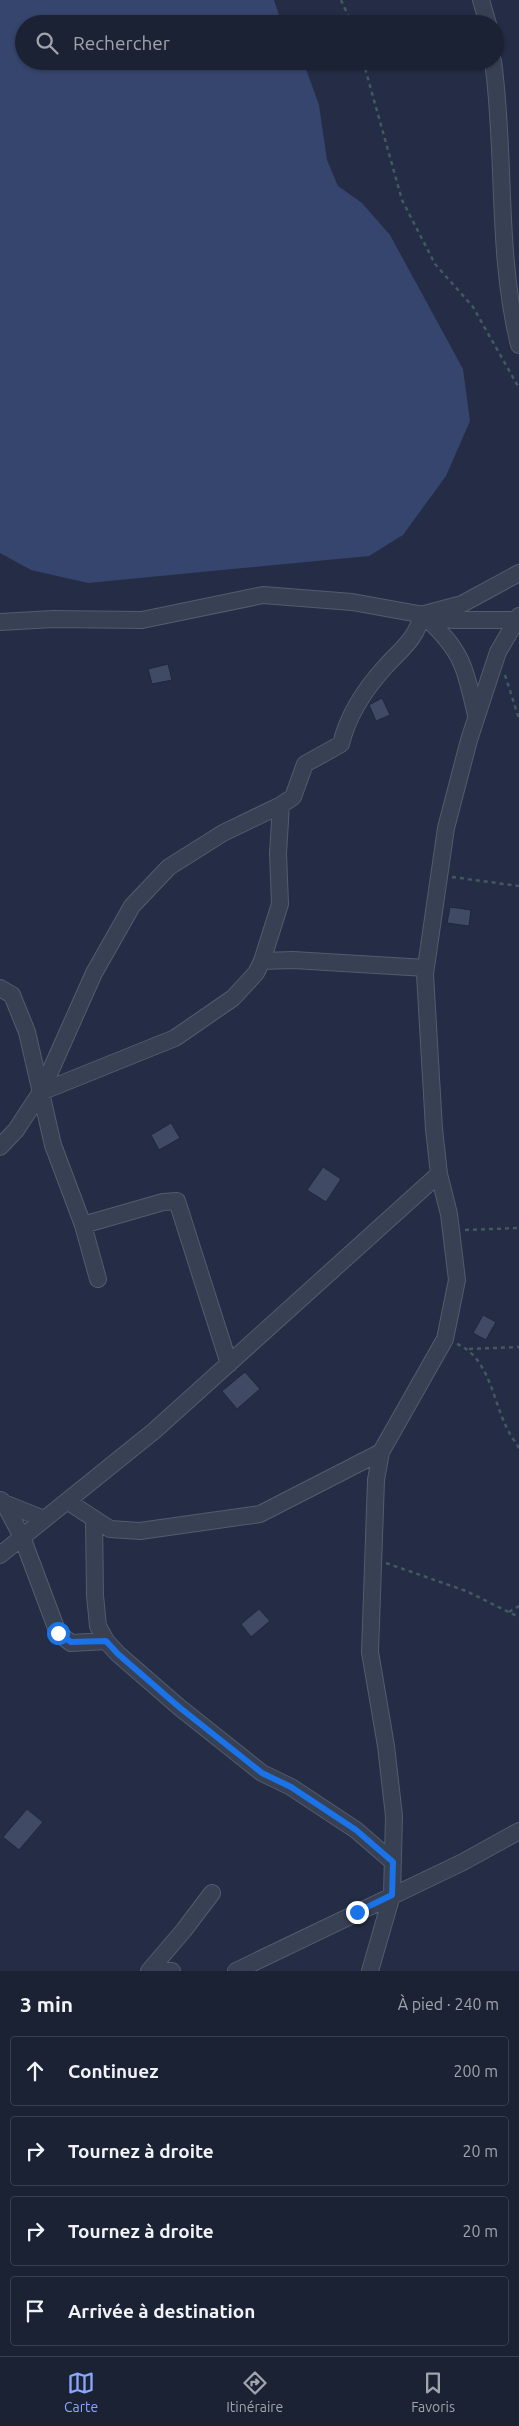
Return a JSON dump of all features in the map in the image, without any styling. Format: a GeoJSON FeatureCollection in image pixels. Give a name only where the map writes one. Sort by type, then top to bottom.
{"type":"FeatureCollection","features":[{"type":"Feature","properties":{"kind":"street"},"geometry":{"type":"LineString","coordinates":[[481,0],[485,15]]}},
{"type":"Feature","properties":{"kind":"street"},"geometry":{"type":"LineString","coordinates":[[494,70],[500,108],[501,204],[510,309],[519,345]]}},
{"type":"Feature","properties":{"kind":"street"},"geometry":{"type":"LineString","coordinates":[[422,614],[462,604],[519,573]]}},
{"type":"Feature","properties":{"kind":"street"},"geometry":{"type":"LineString","coordinates":[[0,622],[53,619],[142,620],[263,595],[352,602],[452,620],[518,619]]}},
{"type":"Feature","properties":{"kind":"street"},"geometry":{"type":"LineString","coordinates":[[422,614],[447,637],[465,667],[476,717]]}},
{"type":"Feature","properties":{"kind":"street"},"geometry":{"type":"LineString","coordinates":[[0,1147],[16,1130],[41,1092],[94,972],[132,906],[169,867],[223,833],[281,806],[293,797],[305,764],[341,744],[345,728],[363,695],[385,667],[418,631],[422,614]]}},
{"type":"Feature","properties":{"kind":"street"},"geometry":{"type":"LineString","coordinates":[[370,1971],[392,1895],[394,1816],[370,1652],[376,1480],[381,1452],[445,1340],[457,1280],[451,1230],[439,1174],[434,1129],[426,968],[446,828],[476,717],[498,652],[518,619]]}},
{"type":"Feature","properties":{"kind":"street"},"geometry":{"type":"LineString","coordinates":[[41,1092],[175,1038],[233,998],[256,973],[262,961],[280,904],[278,852],[281,806]]}},
{"type":"Feature","properties":{"kind":"street"},"geometry":{"type":"LineString","coordinates":[[262,961],[293,960],[426,968]]}},
{"type":"Feature","properties":{"kind":"street"},"geometry":{"type":"LineString","coordinates":[[0,988],[12,995],[27,1032],[53,1145],[83,1226],[98,1279]]}},
{"type":"Feature","properties":{"kind":"street"},"geometry":{"type":"LineString","coordinates":[[0,1554],[154,1431],[439,1174]]}},
{"type":"Feature","properties":{"kind":"street"},"geometry":{"type":"LineString","coordinates":[[83,1226],[163,1202],[177,1201],[229,1364]]}},
{"type":"Feature","properties":{"kind":"street"},"geometry":{"type":"LineString","coordinates":[[67,1501],[110,1529],[140,1531],[260,1514],[381,1452]]}},
{"type":"Feature","properties":{"kind":"street"},"geometry":{"type":"LineString","coordinates":[[2,1500],[44,1519]]}},
{"type":"Feature","properties":{"kind":"street"},"geometry":{"type":"LineString","coordinates":[[2,1500],[22,1537],[58,1633],[71,1642],[106,1641]]}},
{"type":"Feature","properties":{"kind":"street"},"geometry":{"type":"LineString","coordinates":[[94,1519],[95,1595],[98,1626],[106,1641],[118,1654],[179,1707],[262,1773],[291,1787],[356,1830],[393,1862]]}},
{"type":"Feature","properties":{"kind":"street"},"geometry":{"type":"LineString","coordinates":[[236,1971],[519,1831]]}},
{"type":"Feature","properties":{"kind":"street"},"geometry":{"type":"LineString","coordinates":[[149,1971],[212,1893]]}},
{"type":"Feature","properties":{"kind":"street"},"geometry":{"type":"LineString","coordinates":[[166,1971],[172,1971]]}},
{"type":"Feature","properties":{"kind":"path"},"geometry":{"type":"LineString","coordinates":[[341,0],[348,15]]}},
{"type":"Feature","properties":{"kind":"path"},"geometry":{"type":"LineString","coordinates":[[366,70],[402,200],[435,264],[473,307],[519,388]]}},
{"type":"Feature","properties":{"kind":"path"},"geometry":{"type":"LineString","coordinates":[[498,652],[519,719]]}},
{"type":"Feature","properties":{"kind":"path"},"geometry":{"type":"LineString","coordinates":[[438,876],[519,886]]}},
{"type":"Feature","properties":{"kind":"path"},"geometry":{"type":"LineString","coordinates":[[451,1230],[519,1228]]}},
{"type":"Feature","properties":{"kind":"path"},"geometry":{"type":"LineString","coordinates":[[445,1340],[469,1349],[519,1347]]}},
{"type":"Feature","properties":{"kind":"path"},"geometry":{"type":"LineString","coordinates":[[469,1349],[485,1371],[505,1425],[519,1448]]}},
{"type":"Feature","properties":{"kind":"path"},"geometry":{"type":"LineString","coordinates":[[373,1558],[466,1591],[519,1617]]}},
{"type":"Feature","properties":{"kind":"path"},"geometry":{"type":"LineString","coordinates":[[510,1612],[519,1606]]}},
{"type":"Feature","properties":{"kind":"water"},"geometry":{"type":"Polygon","coordinates":[[[0,0],[274,0],[279,15],[15,15],[15,70],[306,70],[319,105],[327,160],[338,186],[362,203],[390,235],[463,369],[470,421],[446,476],[403,535],[369,556],[88,583],[31,570],[0,553],[0,0]]]}},
{"type":"Feature","properties":{"kind":"building"},"geometry":{"type":"Polygon","coordinates":[[[168,664],[172,680],[152,684],[148,669],[168,664]]]}},
{"type":"Feature","properties":{"kind":"building"},"geometry":{"type":"Polygon","coordinates":[[[382,698],[390,715],[376,721],[369,705],[382,698]]]}},
{"type":"Feature","properties":{"kind":"building"},"geometry":{"type":"Polygon","coordinates":[[[450,907],[471,910],[469,926],[447,923],[450,907]]]}},
{"type":"Feature","properties":{"kind":"building"},"geometry":{"type":"Polygon","coordinates":[[[171,1123],[180,1138],[159,1150],[151,1135],[171,1123]]]}},
{"type":"Feature","properties":{"kind":"building"},"geometry":{"type":"Polygon","coordinates":[[[323,1167],[341,1179],[326,1202],[307,1190],[323,1167]]]}},
{"type":"Feature","properties":{"kind":"building"},"geometry":{"type":"Polygon","coordinates":[[[483,1315],[496,1322],[486,1340],[473,1333],[483,1315]]]}},
{"type":"Feature","properties":{"kind":"building"},"geometry":{"type":"Polygon","coordinates":[[[245,1372],[260,1389],[237,1409],[222,1391],[245,1372]]]}},
{"type":"Feature","properties":{"kind":"building"},"geometry":{"type":"Polygon","coordinates":[[[259,1609],[270,1621],[251,1637],[241,1624],[259,1609]]]}},
{"type":"Feature","properties":{"kind":"building"},"geometry":{"type":"Polygon","coordinates":[[[27,1809],[43,1822],[19,1850],[3,1837],[27,1809]]]}},
{"type":"Feature","properties":{"kind":"route"},"geometry":{"type":"LineString","coordinates":[[58,1633],[71,1642],[106,1641],[118,1654],[179,1707],[262,1773],[291,1787],[356,1830],[393,1862],[392,1895],[357,1912]]}}]}
